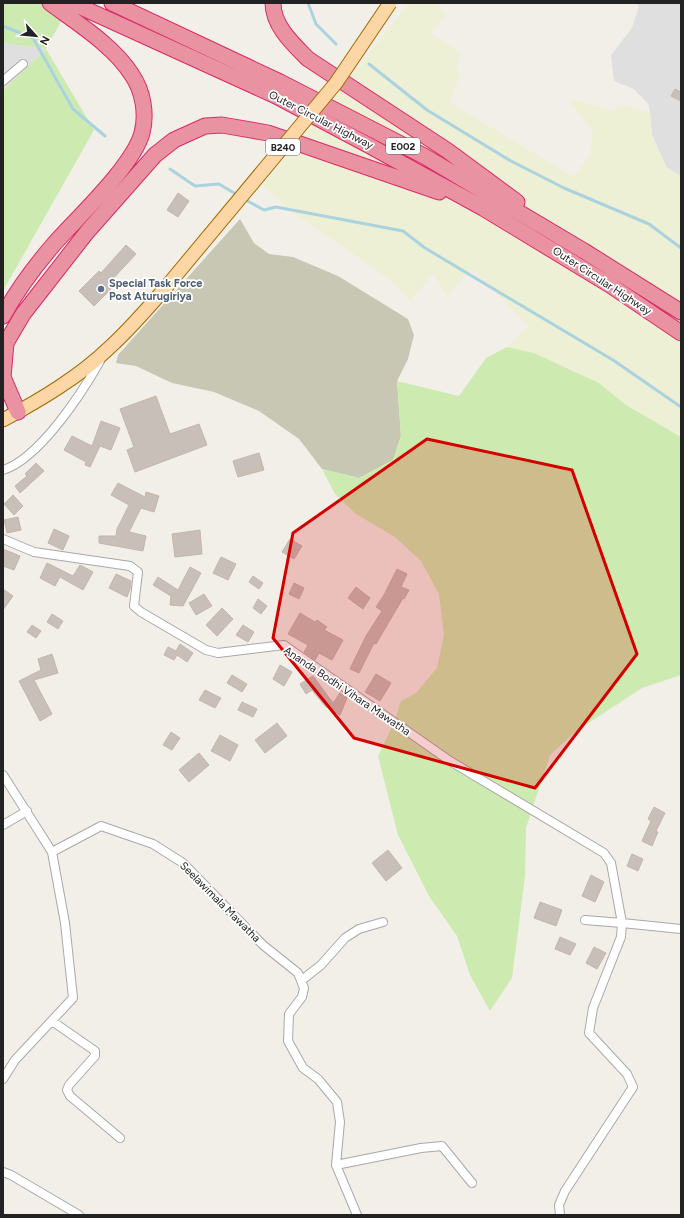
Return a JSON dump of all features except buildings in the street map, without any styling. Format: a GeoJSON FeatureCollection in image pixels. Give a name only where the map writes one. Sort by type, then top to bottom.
{"type":"FeatureCollection","features":[{"type":"Feature","properties":{"kind":"highway"},"geometry":{"type":"LineString","coordinates":[[3,316],[16,293],[54,245],[130,159],[142,133],[144,104],[133,76],[123,62],[97,39],[50,3]]}},
{"type":"Feature","properties":{"kind":"highway","name":"Outer Circular Highway"},"geometry":{"type":"LineString","coordinates":[[72,3],[276,96],[483,208],[610,284],[681,333]]}},
{"type":"Feature","properties":{"kind":"highway","name":"Outer Circular Highway"},"geometry":{"type":"LineString","coordinates":[[112,3],[280,82],[424,156],[584,251],[681,312]]}},
{"type":"Feature","properties":{"kind":"highway"},"geometry":{"type":"LineString","coordinates":[[273,3],[278,24],[290,41],[308,59],[448,151],[584,251]]}},
{"type":"Feature","properties":{"kind":"highway"},"geometry":{"type":"LineString","coordinates":[[18,412],[4,376],[6,343],[23,314],[87,232],[155,155],[174,140],[205,126],[222,125],[268,133],[483,208]]}},
{"type":"Feature","properties":{"kind":"main road","name":"B240"},"geometry":{"type":"LineString","coordinates":[[3,420],[83,370],[104,353],[134,323],[168,286],[336,83],[390,3]]}},
{"type":"Feature","properties":{"kind":"street"},"geometry":{"type":"LineString","coordinates":[[3,81],[23,64]]}},
{"type":"Feature","properties":{"kind":"street"},"geometry":{"type":"LineString","coordinates":[[4,471],[31,453],[73,405],[104,353]]}},
{"type":"Feature","properties":{"kind":"street","name":"Ananda Bodhi Vihara Mawatha"},"geometry":{"type":"LineString","coordinates":[[3,539],[34,552],[130,566],[138,572],[134,606],[141,612],[206,650],[218,653],[284,645],[450,761],[604,853],[611,863],[622,923]]}},
{"type":"Feature","properties":{"kind":"street"},"geometry":{"type":"LineString","coordinates":[[3,775],[52,852],[65,923],[73,998],[15,1060],[3,1079]]}},
{"type":"Feature","properties":{"kind":"street"},"geometry":{"type":"LineString","coordinates":[[3,825],[26,811]]}},
{"type":"Feature","properties":{"kind":"street","name":"Seelawimala Mawatha"},"geometry":{"type":"LineString","coordinates":[[52,852],[101,826],[152,844],[183,863],[263,945],[298,973],[304,988],[302,997],[290,1014],[288,1041],[303,1068],[318,1079],[337,1102],[340,1122],[336,1165]]}},
{"type":"Feature","properties":{"kind":"street"},"geometry":{"type":"LineString","coordinates":[[585,920],[681,929]]}},
{"type":"Feature","properties":{"kind":"street"},"geometry":{"type":"LineString","coordinates":[[302,980],[321,965],[344,938],[359,930],[383,922]]}},
{"type":"Feature","properties":{"kind":"street"},"geometry":{"type":"LineString","coordinates":[[560,1215],[559,1205],[566,1191],[633,1086],[627,1074],[589,1033],[592,1008],[621,937],[622,923]]}},
{"type":"Feature","properties":{"kind":"street"},"geometry":{"type":"LineString","coordinates":[[52,1021],[95,1051],[95,1056],[68,1085],[67,1090],[70,1096],[120,1138]]}},
{"type":"Feature","properties":{"kind":"street"},"geometry":{"type":"LineString","coordinates":[[357,1215],[336,1165],[421,1148],[442,1146],[472,1183]]}},
{"type":"Feature","properties":{"kind":"street"},"geometry":{"type":"LineString","coordinates":[[3,1172],[12,1175],[79,1215]]}},
{"type":"Feature","properties":{"kind":"highlighted area"},"geometry":{"type":"Polygon","coordinates":[[[427,439],[572,470],[637,654],[535,788],[354,738],[273,638],[293,533],[427,439]]]}},
{"type":"Feature","properties":{"kind":"shaded area"},"geometry":{"type":"Polygon","coordinates":[[[409,3],[440,3],[438,6],[446,14],[431,33],[461,54],[456,68],[460,74],[450,103],[574,177],[590,155],[593,133],[568,98],[611,110],[625,106],[650,112],[652,135],[667,168],[681,176],[681,437],[626,405],[599,383],[534,353],[507,347],[529,326],[472,269],[447,297],[433,273],[411,301],[388,278],[292,212],[263,185],[409,3]]]}},
{"type":"Feature","properties":{"kind":"shaded area"},"geometry":{"type":"Polygon","coordinates":[[[635,3],[681,3],[681,176],[667,169],[652,135],[649,105],[634,89],[614,81],[611,55],[632,28],[639,6],[635,3]]]}},
{"type":"Feature","properties":{"kind":"shaded area"},"geometry":{"type":"Polygon","coordinates":[[[3,43],[46,49],[3,90],[3,43]]]}},
{"type":"Feature","properties":{"kind":"shaded area"},"geometry":{"type":"Polygon","coordinates":[[[240,219],[254,243],[269,254],[293,257],[338,276],[408,319],[414,335],[408,359],[397,381],[401,436],[393,460],[359,478],[322,469],[299,439],[259,411],[214,392],[172,383],[136,366],[116,363],[118,355],[240,219]]]}},
{"type":"Feature","properties":{"kind":"green space"},"geometry":{"type":"Polygon","coordinates":[[[3,3],[71,3],[46,49],[3,43],[3,3]]]}},
{"type":"Feature","properties":{"kind":"green space"},"geometry":{"type":"Polygon","coordinates":[[[46,49],[94,130],[3,291],[3,90],[46,49]]]}},
{"type":"Feature","properties":{"kind":"green space"},"geometry":{"type":"Polygon","coordinates":[[[507,347],[534,353],[599,383],[626,405],[681,437],[681,675],[642,688],[575,732],[550,755],[526,828],[525,876],[512,978],[490,1011],[470,975],[457,936],[429,896],[398,835],[378,756],[394,723],[401,701],[416,693],[437,668],[444,635],[439,594],[421,561],[395,537],[356,514],[335,494],[322,469],[359,478],[393,460],[401,436],[397,381],[459,396],[486,358],[507,347]]]}},
{"type":"Feature","properties":{"kind":"waterway"},"geometry":{"type":"LineString","coordinates":[[308,3],[316,24],[336,44]]}},
{"type":"Feature","properties":{"kind":"waterway"},"geometry":{"type":"LineString","coordinates":[[3,26],[33,38],[73,109],[105,136]]}},
{"type":"Feature","properties":{"kind":"waterway"},"geometry":{"type":"LineString","coordinates":[[369,64],[427,110],[511,161],[564,188],[649,224],[681,248]]}},
{"type":"Feature","properties":{"kind":"waterway"},"geometry":{"type":"LineString","coordinates":[[170,169],[195,186],[219,184],[239,196]]}},
{"type":"Feature","properties":{"kind":"waterway"},"geometry":{"type":"LineString","coordinates":[[244,199],[264,210],[276,207],[403,231],[425,248],[613,360],[681,407]]}},
{"type":"Feature","properties":{"kind":"place","name":"Special Task Force Post Aturugiriya"},"geometry":{"type":"Point","coordinates":[101,289]}}]}
